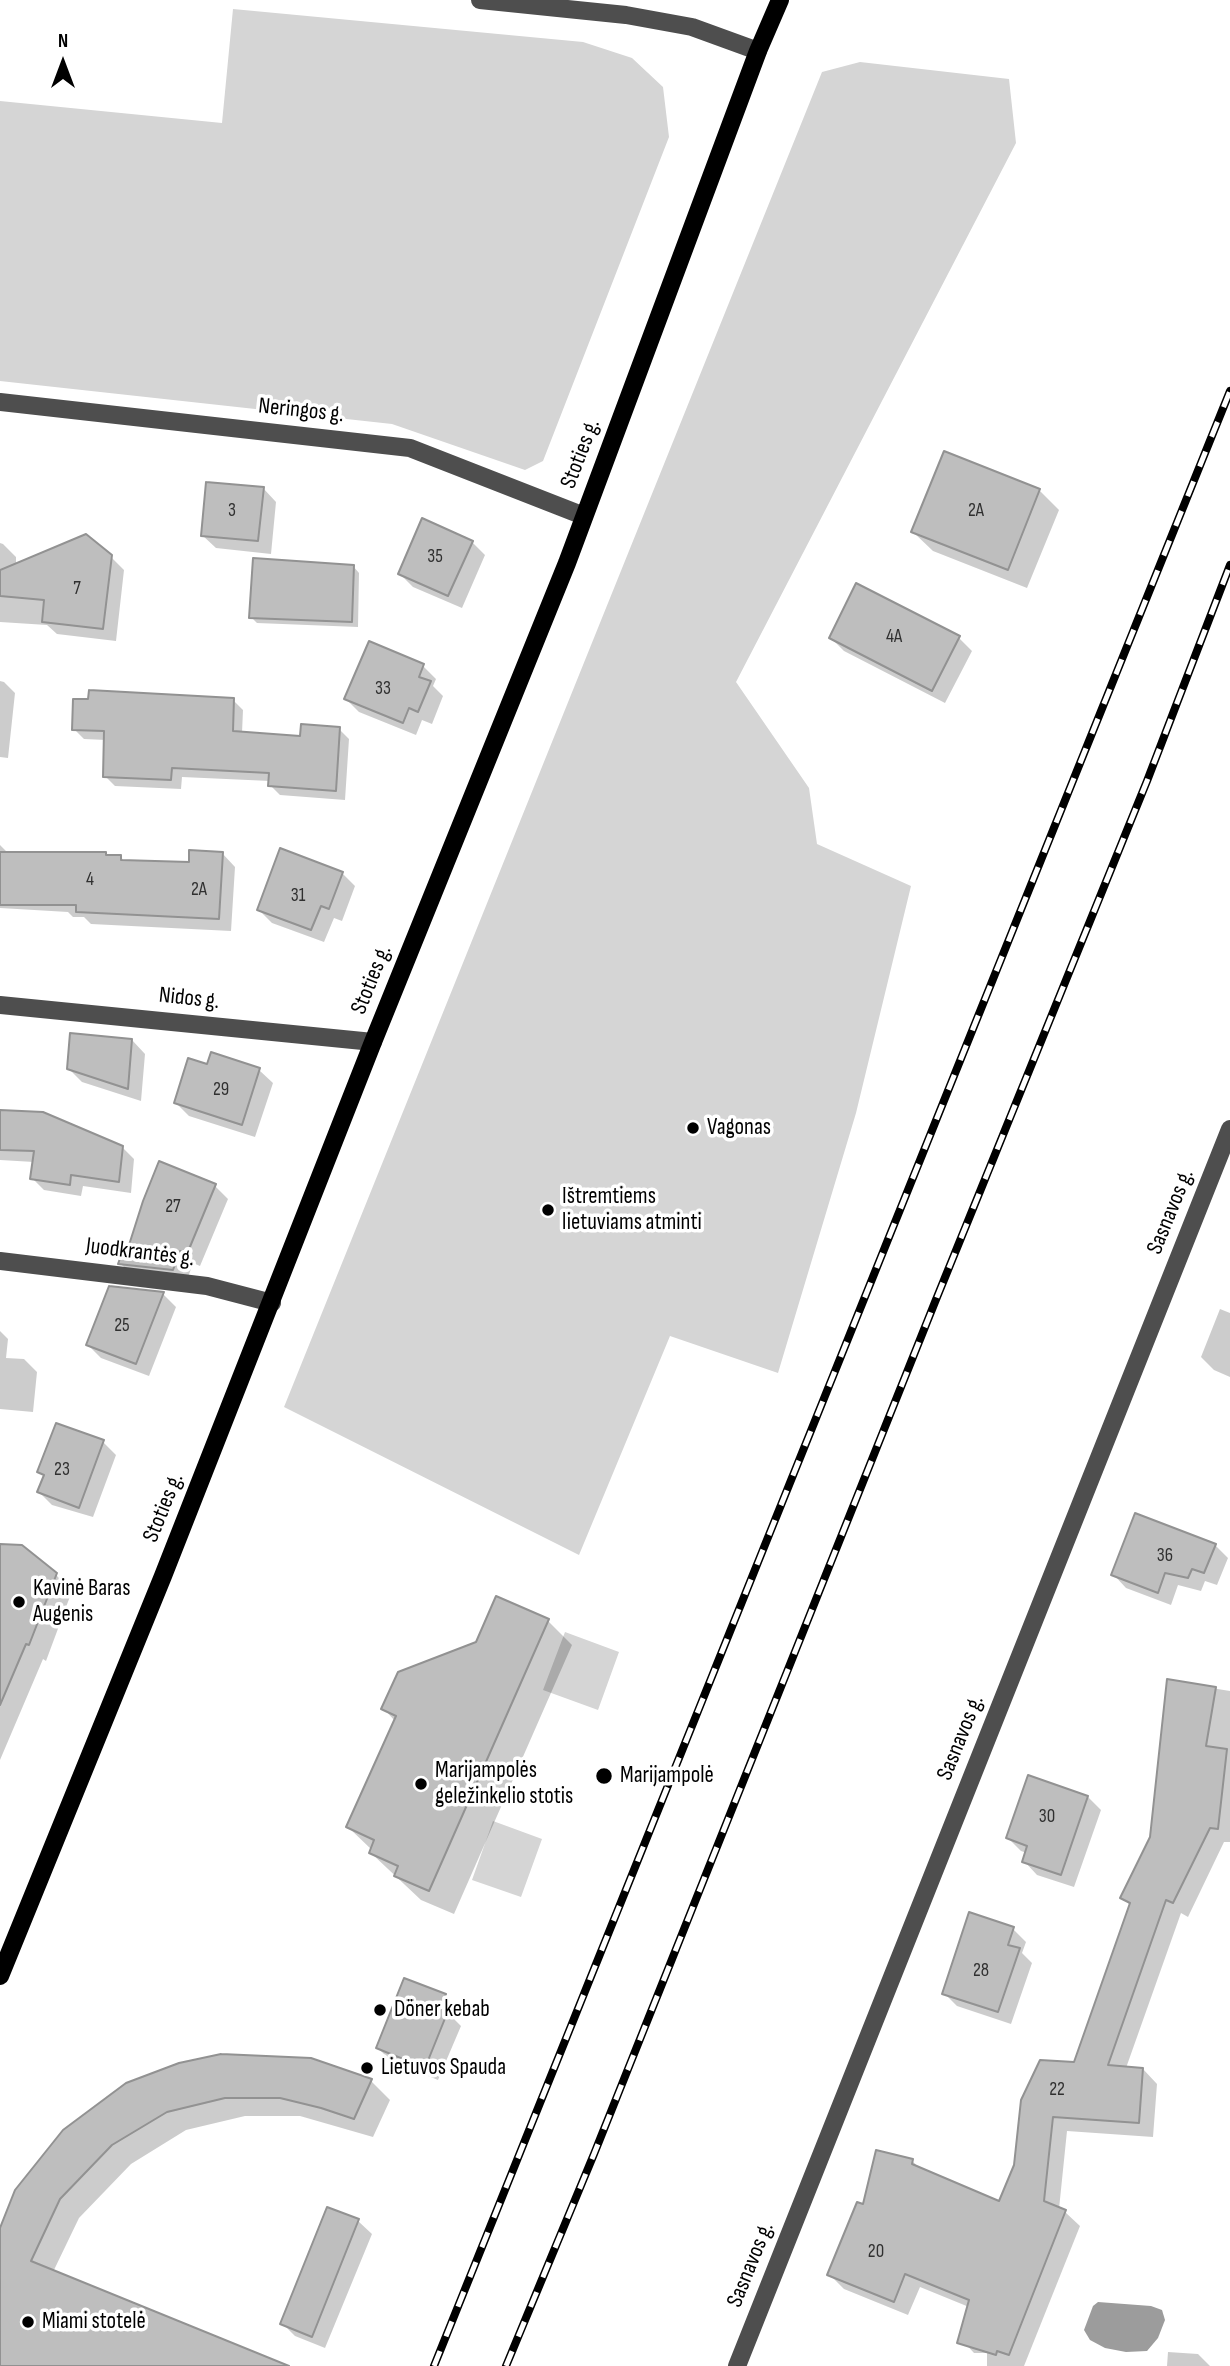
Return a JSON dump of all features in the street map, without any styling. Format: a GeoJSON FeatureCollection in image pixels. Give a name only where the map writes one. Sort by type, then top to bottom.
{"type":"FeatureCollection","features":[{"type":"Feature","properties":{"kind":"main road","name":"Stoties g."},"geometry":{"type":"LineString","coordinates":[[0,1976],[272,1303],[373,1042],[584,516],[758,51],[780,0]]}},
{"type":"Feature","properties":{"kind":"street"},"geometry":{"type":"LineString","coordinates":[[480,0],[626,15],[679,24],[758,51]]}},
{"type":"Feature","properties":{"kind":"street","name":"Neringos g."},"geometry":{"type":"LineString","coordinates":[[0,402],[410,448],[584,516]]}},
{"type":"Feature","properties":{"kind":"street","name":"Nidos g."},"geometry":{"type":"LineString","coordinates":[[0,1005],[373,1042]]}},
{"type":"Feature","properties":{"kind":"street","name":"Sasnavos g."},"geometry":{"type":"LineString","coordinates":[[737,2366],[1230,1129]]}},
{"type":"Feature","properties":{"kind":"street","name":"Juodkrantės g."},"geometry":{"type":"LineString","coordinates":[[0,1261],[207,1286],[272,1303]]}},
{"type":"Feature","properties":{"kind":"shaded area"},"geometry":{"type":"Polygon","coordinates":[[[233,9],[583,42],[632,58],[663,87],[669,137],[543,461],[525,470],[392,424],[0,381],[0,101],[222,123],[233,9]]]}},
{"type":"Feature","properties":{"kind":"shaded area"},"geometry":{"type":"Polygon","coordinates":[[[860,62],[1009,79],[1016,143],[736,682],[809,788],[817,844],[911,886],[856,1113],[778,1373],[670,1336],[579,1555],[284,1407],[822,72],[860,62]]]}},
{"type":"Feature","properties":{"kind":"shaded area"},"geometry":{"type":"Polygon","coordinates":[[[565,1632],[619,1652],[598,1710],[543,1690],[565,1632]]]}},
{"type":"Feature","properties":{"kind":"shaded area"},"geometry":{"type":"Polygon","coordinates":[[[493,1821],[542,1839],[521,1897],[472,1880],[493,1821]]]}},
{"type":"Feature","properties":{"kind":"shaded area"},"geometry":{"type":"Polygon","coordinates":[[[1098,2302],[1151,2306],[1162,2310],[1165,2320],[1158,2338],[1147,2351],[1126,2352],[1105,2348],[1090,2340],[1084,2330],[1093,2306],[1098,2302]]]}},
{"type":"Feature","properties":{"kind":"building"},"geometry":{"type":"Polygon","coordinates":[[[944,451],[1040,489],[1008,570],[911,532],[944,451]]]}},
{"type":"Feature","properties":{"kind":"building"},"geometry":{"type":"Polygon","coordinates":[[[206,482],[264,487],[258,541],[201,536],[206,482]]]}},
{"type":"Feature","properties":{"kind":"building"},"geometry":{"type":"Polygon","coordinates":[[[422,518],[473,541],[448,596],[398,574],[422,518]]]}},
{"type":"Feature","properties":{"kind":"building"},"geometry":{"type":"Polygon","coordinates":[[[86,534],[112,555],[103,629],[42,622],[44,600],[0,596],[0,570],[86,534]]]}},
{"type":"Feature","properties":{"kind":"building"},"geometry":{"type":"Polygon","coordinates":[[[253,558],[354,565],[352,622],[249,618],[253,558]]]}},
{"type":"Feature","properties":{"kind":"building"},"geometry":{"type":"Polygon","coordinates":[[[856,583],[960,636],[932,691],[829,638],[856,583]]]}},
{"type":"Feature","properties":{"kind":"building"},"geometry":{"type":"Polygon","coordinates":[[[369,641],[424,664],[419,677],[431,681],[418,712],[409,708],[403,723],[344,699],[369,641]]]}},
{"type":"Feature","properties":{"kind":"building"},"geometry":{"type":"Polygon","coordinates":[[[89,690],[234,698],[233,731],[300,736],[301,724],[340,727],[336,791],[268,786],[269,773],[172,768],[171,780],[103,777],[104,731],[72,730],[73,699],[88,699],[89,690]]]}},
{"type":"Feature","properties":{"kind":"building"},"geometry":{"type":"Polygon","coordinates":[[[280,848],[343,872],[329,909],[321,906],[311,930],[257,910],[280,848]]]}},
{"type":"Feature","properties":{"kind":"building"},"geometry":{"type":"Polygon","coordinates":[[[189,850],[223,852],[219,919],[76,912],[76,905],[0,905],[0,852],[106,852],[106,855],[121,855],[121,860],[189,862],[189,850]]]}},
{"type":"Feature","properties":{"kind":"building"},"geometry":{"type":"Polygon","coordinates":[[[70,1033],[132,1039],[128,1089],[67,1069],[70,1033]]]}},
{"type":"Feature","properties":{"kind":"building"},"geometry":{"type":"Polygon","coordinates":[[[211,1052],[260,1068],[242,1125],[174,1103],[188,1058],[207,1064],[211,1052]]]}},
{"type":"Feature","properties":{"kind":"building"},"geometry":{"type":"Polygon","coordinates":[[[0,1110],[43,1112],[123,1146],[119,1182],[71,1175],[70,1185],[30,1179],[34,1151],[0,1150],[0,1110]]]}},
{"type":"Feature","properties":{"kind":"building"},"geometry":{"type":"Polygon","coordinates":[[[159,1161],[216,1184],[187,1254],[180,1251],[173,1270],[118,1264],[125,1244],[129,1245],[159,1161]]]}},
{"type":"Feature","properties":{"kind":"building"},"geometry":{"type":"Polygon","coordinates":[[[109,1286],[164,1292],[136,1364],[86,1345],[109,1286]]]}},
{"type":"Feature","properties":{"kind":"building"},"geometry":{"type":"Polygon","coordinates":[[[56,1423],[104,1440],[79,1508],[37,1492],[44,1475],[37,1472],[56,1423]]]}},
{"type":"Feature","properties":{"kind":"building"},"geometry":{"type":"Polygon","coordinates":[[[1135,1513],[1216,1544],[1204,1573],[1192,1569],[1188,1578],[1165,1573],[1158,1593],[1111,1575],[1135,1513]]]}},
{"type":"Feature","properties":{"kind":"building"},"geometry":{"type":"Polygon","coordinates":[[[0,1544],[22,1545],[57,1573],[29,1645],[26,1644],[0,1705],[0,1544]]]}},
{"type":"Feature","properties":{"kind":"building","name":"Marijampolės geležinkelio stotis"},"geometry":{"type":"Polygon","coordinates":[[[496,1596],[549,1619],[429,1891],[394,1876],[398,1866],[369,1853],[374,1840],[346,1827],[396,1716],[381,1709],[398,1672],[476,1642],[496,1596]]]}},
{"type":"Feature","properties":{"kind":"building"},"geometry":{"type":"Polygon","coordinates":[[[1167,1679],[1216,1687],[1206,1746],[1227,1749],[1218,1829],[1210,1828],[1173,1903],[1166,1900],[1108,2065],[1143,2068],[1139,2123],[1053,2117],[1044,2201],[1066,2210],[1009,2355],[997,2351],[996,2355],[957,2343],[969,2300],[905,2274],[894,2302],[827,2275],[857,2202],[863,2204],[876,2150],[913,2159],[912,2164],[999,2201],[1014,2165],[1021,2100],[1040,2060],[1074,2062],[1130,1903],[1120,1898],[1150,1837],[1167,1679]]]}},
{"type":"Feature","properties":{"kind":"building"},"geometry":{"type":"Polygon","coordinates":[[[1028,1775],[1088,1796],[1061,1875],[1022,1862],[1027,1846],[1006,1838],[1028,1775]]]}},
{"type":"Feature","properties":{"kind":"building"},"geometry":{"type":"Polygon","coordinates":[[[969,1912],[1014,1927],[1008,1945],[1020,1948],[998,2012],[942,1994],[969,1912]]]}},
{"type":"Feature","properties":{"kind":"building"},"geometry":{"type":"Polygon","coordinates":[[[404,1978],[446,1994],[440,2008],[448,2011],[425,2068],[376,2048],[404,1978]]]}},
{"type":"Feature","properties":{"kind":"building"},"geometry":{"type":"Polygon","coordinates":[[[221,2054],[311,2058],[372,2079],[354,2119],[280,2098],[225,2098],[167,2112],[112,2145],[60,2199],[31,2261],[289,2366],[0,2366],[0,2228],[15,2190],[63,2130],[126,2083],[179,2063],[221,2054]]]}},
{"type":"Feature","properties":{"kind":"building"},"geometry":{"type":"Polygon","coordinates":[[[327,2207],[359,2219],[312,2337],[280,2324],[327,2207]]]}},
{"type":"Feature","properties":{"kind":"railway"},"geometry":{"type":"LineString","coordinates":[[434,2366],[1230,391]]}},
{"type":"Feature","properties":{"kind":"railway"},"geometry":{"type":"LineString","coordinates":[[506,2366],[1147,781],[1230,565]]}},
{"type":"Feature","properties":{"kind":"place","name":"Vagonas"},"geometry":{"type":"Point","coordinates":[693,1128]}},
{"type":"Feature","properties":{"kind":"place","name":"Ištremtiems lietuviams atminti"},"geometry":{"type":"Point","coordinates":[548,1210]}},
{"type":"Feature","properties":{"kind":"place","name":"Kavinė Baras Augenis"},"geometry":{"type":"Point","coordinates":[19,1602]}},
{"type":"Feature","properties":{"kind":"place","name":"Marijampolė"},"geometry":{"type":"Point","coordinates":[604,1776]}},
{"type":"Feature","properties":{"kind":"place","name":"Marijampolės geležinkelio stotis"},"geometry":{"type":"Point","coordinates":[421,1784]}},
{"type":"Feature","properties":{"kind":"place","name":"Döner kebab"},"geometry":{"type":"Point","coordinates":[380,2010]}},
{"type":"Feature","properties":{"kind":"place","name":"Lietuvos Spauda"},"geometry":{"type":"Point","coordinates":[367,2068]}},
{"type":"Feature","properties":{"kind":"place","name":"Miami stotelė"},"geometry":{"type":"Point","coordinates":[28,2322]}}]}
